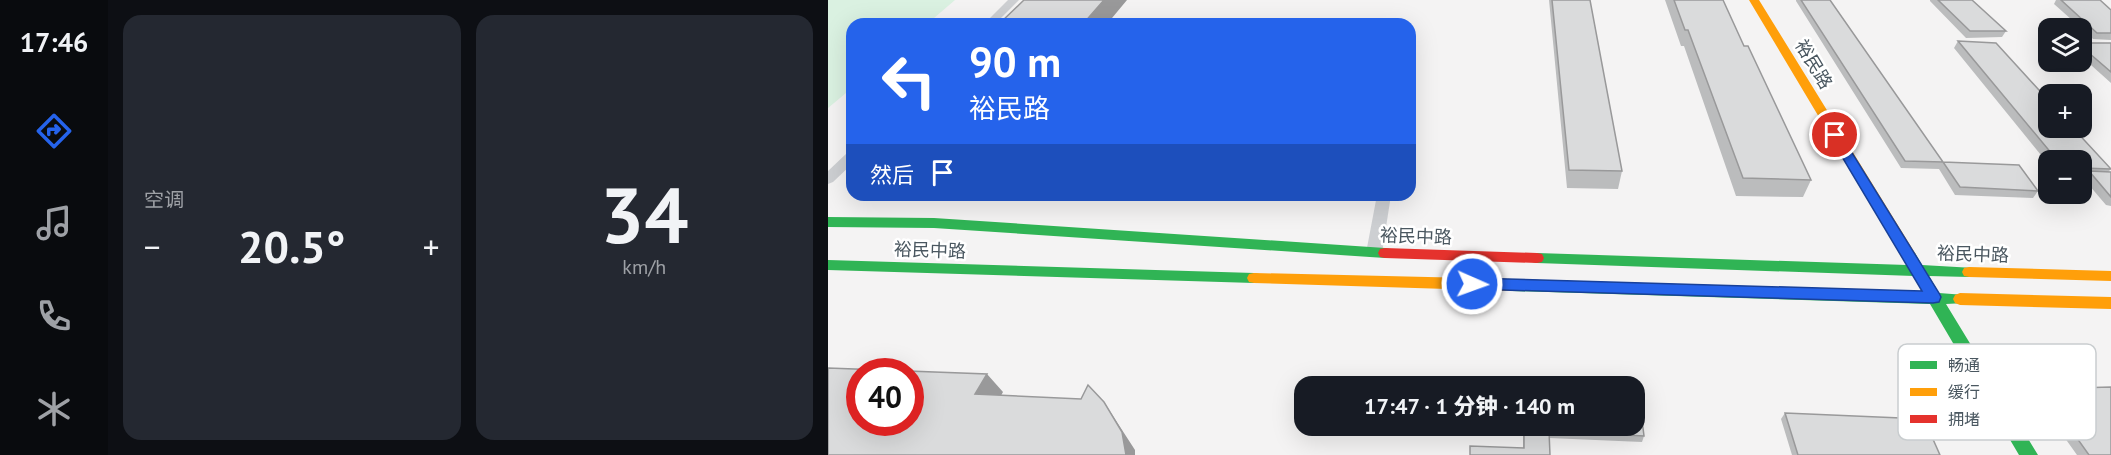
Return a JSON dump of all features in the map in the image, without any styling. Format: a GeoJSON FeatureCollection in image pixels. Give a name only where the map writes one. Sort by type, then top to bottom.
{"type":"FeatureCollection","features":[{"type":"Feature","properties":{"kind":"street","name":"裕民路"},"geometry":{"type":"LineString","coordinates":[[1754,0],[1962,344]]}},
{"type":"Feature","properties":{"kind":"street","name":"裕民中路"},"geometry":{"type":"LineString","coordinates":[[828,222],[934,223],[1374,253],[2111,276]]}},
{"type":"Feature","properties":{"kind":"street","name":"裕民中路"},"geometry":{"type":"LineString","coordinates":[[828,265],[2111,303]]}},
{"type":"Feature","properties":{"kind":"street","name":"裕民路"},"geometry":{"type":"LineString","coordinates":[[2020,440],[2029,455]]}},
{"type":"Feature","properties":{"kind":"lane"},"geometry":{"type":"LineString","coordinates":[[995,18],[1014,0]]}},
{"type":"Feature","properties":{"kind":"lane"},"geometry":{"type":"LineString","coordinates":[[828,179],[846,162]]}},
{"type":"Feature","properties":{"kind":"lane"},"geometry":{"type":"LineString","coordinates":[[1374,253],[1383,201]]}},
{"type":"Feature","properties":{"kind":"green space"},"geometry":{"type":"Polygon","coordinates":[[[828,0],[955,0],[934,18],[846,18],[846,93],[828,108],[828,0]]]}},
{"type":"Feature","properties":{"kind":"building"},"geometry":{"type":"Polygon","coordinates":[[[1024,0],[1104,0],[1088,18],[1005,18],[1024,0]]]}},
{"type":"Feature","properties":{"kind":"building"},"geometry":{"type":"Polygon","coordinates":[[[1552,0],[1590,0],[1622,171],[1569,170],[1552,0]]]}},
{"type":"Feature","properties":{"kind":"building"},"geometry":{"type":"Polygon","coordinates":[[[1674,0],[1723,0],[1744,46],[1748,46],[1811,180],[1743,178],[1688,30],[1685,30],[1674,0]]]}},
{"type":"Feature","properties":{"kind":"building"},"geometry":{"type":"Polygon","coordinates":[[[1801,0],[1830,0],[1943,162],[1905,161],[1801,0]]]}},
{"type":"Feature","properties":{"kind":"building"},"geometry":{"type":"Polygon","coordinates":[[[1938,0],[1972,0],[2006,31],[1970,31],[1938,0]]]}},
{"type":"Feature","properties":{"kind":"building"},"geometry":{"type":"Polygon","coordinates":[[[2061,0],[2100,0],[2111,10],[2111,33],[2097,33],[2092,28],[2092,18],[2081,18],[2061,0]]]}},
{"type":"Feature","properties":{"kind":"building"},"geometry":{"type":"Polygon","coordinates":[[[1958,41],[1996,43],[2038,89],[2038,137],[1958,41]]]}},
{"type":"Feature","properties":{"kind":"building"},"geometry":{"type":"Polygon","coordinates":[[[2092,43],[2111,43],[2111,72],[2092,56],[2092,43]]]}},
{"type":"Feature","properties":{"kind":"building"},"geometry":{"type":"Polygon","coordinates":[[[2039,138],[2082,138],[2111,169],[2092,168],[2092,150],[2049,150],[2039,138]]]}},
{"type":"Feature","properties":{"kind":"building"},"geometry":{"type":"Polygon","coordinates":[[[1943,162],[2019,165],[2038,191],[1960,187],[1943,162]]]}},
{"type":"Feature","properties":{"kind":"building"},"geometry":{"type":"Polygon","coordinates":[[[2092,171],[2111,172],[2111,197],[2092,175],[2092,171]]]}},
{"type":"Feature","properties":{"kind":"building"},"geometry":{"type":"Polygon","coordinates":[[[828,368],[846,369],[846,436],[924,436],[924,372],[987,374],[975,394],[1081,399],[1088,385],[1104,402],[1122,432],[1126,455],[828,455],[828,368]]]}},
{"type":"Feature","properties":{"kind":"building"},"geometry":{"type":"Polygon","coordinates":[[[2096,387],[2111,387],[2111,455],[2089,455],[2078,440],[2096,440],[2096,387]]]}},
{"type":"Feature","properties":{"kind":"building"},"geometry":{"type":"Polygon","coordinates":[[[1785,413],[1898,418],[1898,440],[1933,440],[1940,455],[1798,455],[1785,413]]]}},
{"type":"Feature","properties":{"kind":"building"},"geometry":{"type":"Polygon","coordinates":[[[1524,436],[1549,436],[1550,455],[1470,455],[1470,446],[1524,448],[1524,436]]]}},
{"type":"Feature","properties":{"kind":"traffic: fast"},"geometry":{"type":"LineString","coordinates":[[828,222],[934,223],[1385,253]]}},
{"type":"Feature","properties":{"kind":"traffic: fast"},"geometry":{"type":"LineString","coordinates":[[1910,257],[1962,344]]}},
{"type":"Feature","properties":{"kind":"traffic: fast"},"geometry":{"type":"LineString","coordinates":[[1537,258],[1969,272]]}},
{"type":"Feature","properties":{"kind":"traffic: fast"},"geometry":{"type":"LineString","coordinates":[[828,265],[1254,278]]}},
{"type":"Feature","properties":{"kind":"traffic: fast"},"geometry":{"type":"LineString","coordinates":[[1512,285],[1960,299]]}},
{"type":"Feature","properties":{"kind":"traffic: fast"},"geometry":{"type":"LineString","coordinates":[[2020,440],[2029,455]]}},
{"type":"Feature","properties":{"kind":"traffic: slow"},"geometry":{"type":"LineString","coordinates":[[1754,0],[1910,257]]}},
{"type":"Feature","properties":{"kind":"traffic: slow"},"geometry":{"type":"LineString","coordinates":[[1969,272],[2111,276]]}},
{"type":"Feature","properties":{"kind":"traffic: slow"},"geometry":{"type":"LineString","coordinates":[[1254,278],[1512,285]]}},
{"type":"Feature","properties":{"kind":"traffic: slow"},"geometry":{"type":"LineString","coordinates":[[1960,299],[2111,303]]}},
{"type":"Feature","properties":{"kind":"traffic: jam"},"geometry":{"type":"LineString","coordinates":[[1385,253],[1537,258]]}},
{"type":"Feature","properties":{"kind":"route"},"geometry":{"type":"LineString","coordinates":[[1472,284],[1933,297],[1835,135]]}}]}
